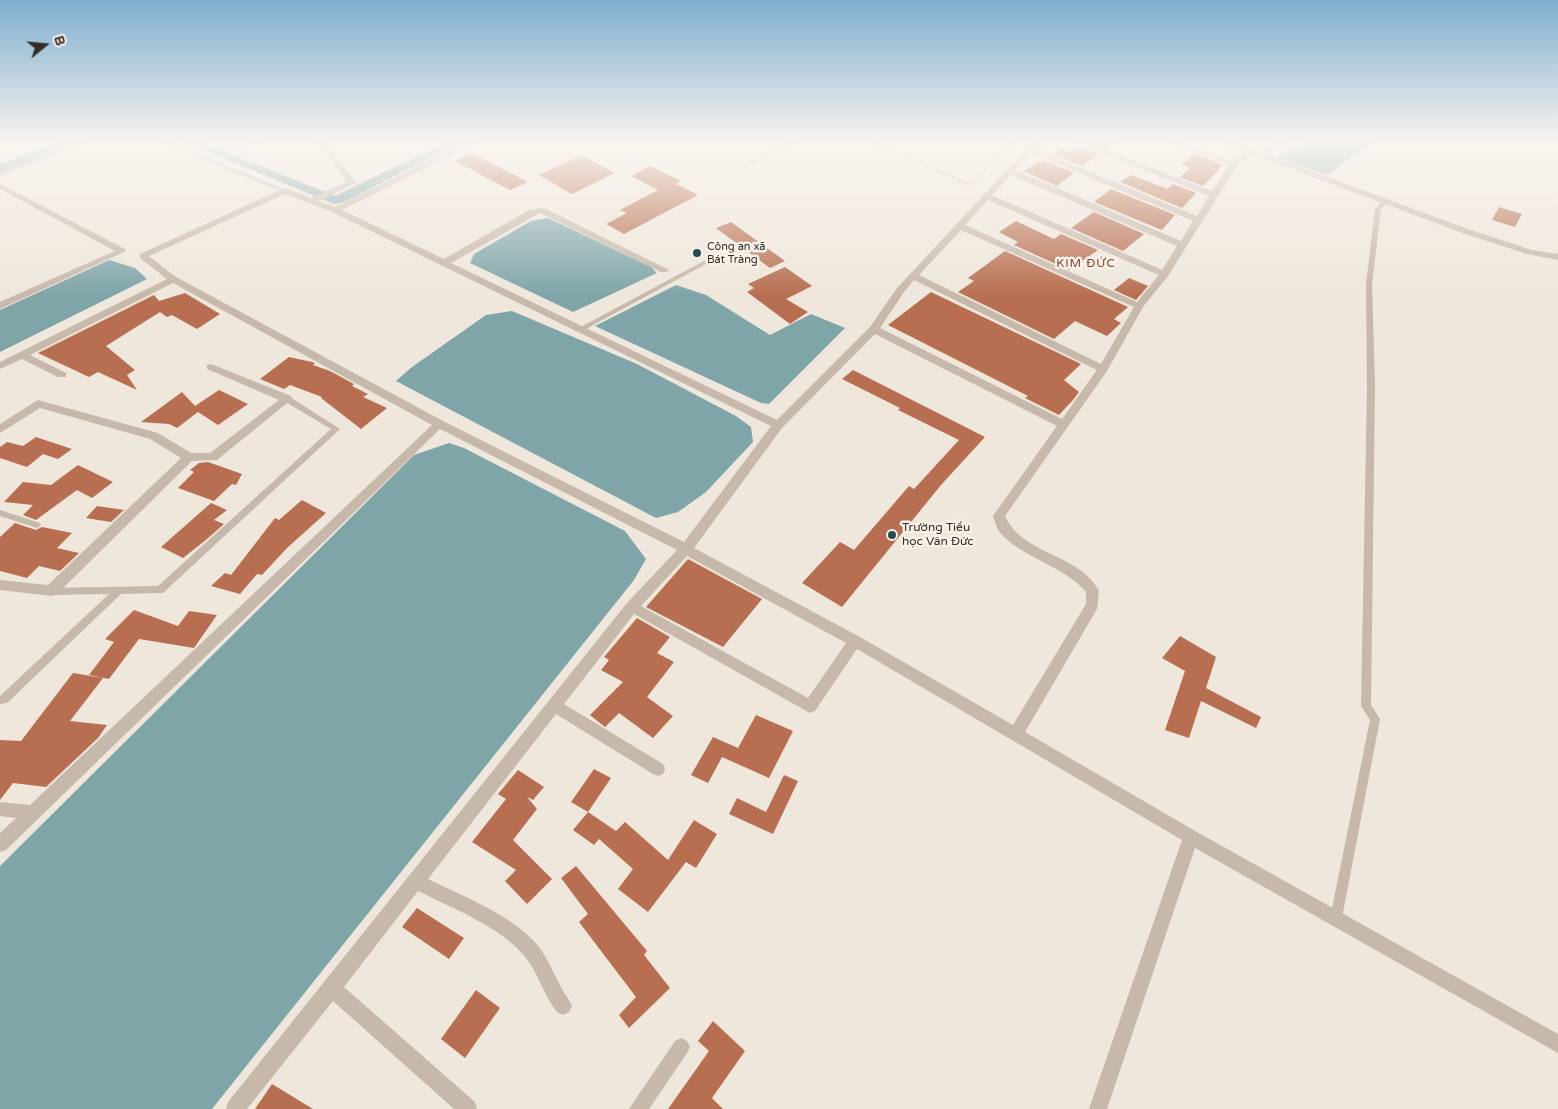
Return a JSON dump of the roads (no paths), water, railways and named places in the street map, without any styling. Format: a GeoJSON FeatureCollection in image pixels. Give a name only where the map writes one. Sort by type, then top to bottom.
{"type":"FeatureCollection","features":[{"type":"Feature","properties":{"kind":"street"},"geometry":{"type":"LineString","coordinates":[[0,296],[4,304],[122,251],[13,193]]}},
{"type":"Feature","properties":{"kind":"street"},"geometry":{"type":"LineString","coordinates":[[281,193],[143,256],[173,279],[439,424],[686,549],[855,640],[1191,837],[1558,1044]]}},
{"type":"Feature","properties":{"kind":"street"},"geometry":{"type":"LineString","coordinates":[[291,193],[315,200],[778,424]]}},
{"type":"Feature","properties":{"kind":"street"},"geometry":{"type":"LineString","coordinates":[[315,200],[332,193]]}},
{"type":"Feature","properties":{"kind":"street"},"geometry":{"type":"LineString","coordinates":[[335,210],[370,193]]}},
{"type":"Feature","properties":{"kind":"street"},"geometry":{"type":"LineString","coordinates":[[235,1109],[632,608],[686,549],[778,424],[874,329],[900,290],[990,193]]}},
{"type":"Feature","properties":{"kind":"street"},"geometry":{"type":"LineString","coordinates":[[1061,193],[1182,245]]}},
{"type":"Feature","properties":{"kind":"street"},"geometry":{"type":"LineString","coordinates":[[1138,193],[1198,220]]}},
{"type":"Feature","properties":{"kind":"street"},"geometry":{"type":"LineString","coordinates":[[1015,735],[1092,605],[1093,591],[1083,579],[1020,542],[1005,530],[999,516],[1062,424],[1103,369],[1139,306],[1164,274],[1214,195],[1208,193]]}},
{"type":"Feature","properties":{"kind":"street"},"geometry":{"type":"LineString","coordinates":[[1363,193],[1530,252],[1558,257]]}},
{"type":"Feature","properties":{"kind":"street"},"geometry":{"type":"LineString","coordinates":[[987,196],[1164,274]]}},
{"type":"Feature","properties":{"kind":"street"},"geometry":{"type":"LineString","coordinates":[[444,263],[532,212],[541,210],[664,270]]}},
{"type":"Feature","properties":{"kind":"street"},"geometry":{"type":"LineString","coordinates":[[960,226],[1139,306]]}},
{"type":"Feature","properties":{"kind":"street"},"geometry":{"type":"LineString","coordinates":[[913,276],[1103,369]]}},
{"type":"Feature","properties":{"kind":"street"},"geometry":{"type":"LineString","coordinates":[[0,366],[173,279]]}},
{"type":"Feature","properties":{"kind":"street"},"geometry":{"type":"LineString","coordinates":[[874,329],[1062,424]]}},
{"type":"Feature","properties":{"kind":"street"},"geometry":{"type":"LineString","coordinates":[[22,355],[62,375]]}},
{"type":"Feature","properties":{"kind":"street"},"geometry":{"type":"LineString","coordinates":[[0,429],[38,404],[154,436],[189,457],[213,457],[287,399],[211,367]]}},
{"type":"Feature","properties":{"kind":"street"},"geometry":{"type":"LineString","coordinates":[[0,844],[439,424]]}},
{"type":"Feature","properties":{"kind":"street"},"geometry":{"type":"LineString","coordinates":[[0,585],[51,591],[189,457]]}},
{"type":"Feature","properties":{"kind":"street"},"geometry":{"type":"LineString","coordinates":[[632,608],[810,707],[855,640]]}},
{"type":"Feature","properties":{"kind":"street"},"geometry":{"type":"LineString","coordinates":[[554,706],[658,769]]}},
{"type":"Feature","properties":{"kind":"street"},"geometry":{"type":"LineString","coordinates":[[0,809],[32,814]]}},
{"type":"Feature","properties":{"kind":"street"},"geometry":{"type":"LineString","coordinates":[[1098,1109],[1191,837]]}},
{"type":"Feature","properties":{"kind":"street"},"geometry":{"type":"LineString","coordinates":[[416,882],[482,915],[531,950],[553,994],[562,1006]]}},
{"type":"Feature","properties":{"kind":"street"},"geometry":{"type":"LineString","coordinates":[[332,988],[468,1109]]}},
{"type":"Feature","properties":{"kind":"street"},"geometry":{"type":"LineString","coordinates":[[638,1109],[681,1047]]}},
{"type":"Feature","properties":{"kind":"lane"},"geometry":{"type":"LineString","coordinates":[[1336,918],[1375,719],[1366,706],[1371,386],[1369,284],[1378,210],[1385,201]]}},
{"type":"Feature","properties":{"kind":"lane"},"geometry":{"type":"LineString","coordinates":[[580,329],[715,257]]}},
{"type":"Feature","properties":{"kind":"lane"},"geometry":{"type":"LineString","coordinates":[[51,591],[117,592],[160,590],[336,429],[287,399]]}},
{"type":"Feature","properties":{"kind":"lane"},"geometry":{"type":"LineString","coordinates":[[0,513],[37,526]]}},
{"type":"Feature","properties":{"kind":"lane"},"geometry":{"type":"LineString","coordinates":[[0,700],[3,700],[117,592]]}},
{"type":"Feature","properties":{"kind":"water"},"geometry":{"type":"Polygon","coordinates":[[[548,218],[651,267],[657,273],[573,312],[470,263],[474,254],[531,221],[548,218]]]}},
{"type":"Feature","properties":{"kind":"water"},"geometry":{"type":"Polygon","coordinates":[[[109,260],[135,268],[147,279],[0,352],[0,310],[109,260]]]}},
{"type":"Feature","properties":{"kind":"water"},"geometry":{"type":"Polygon","coordinates":[[[676,285],[706,295],[770,335],[811,314],[845,328],[769,404],[761,403],[595,326],[676,285]]]}},
{"type":"Feature","properties":{"kind":"water"},"geometry":{"type":"Polygon","coordinates":[[[512,311],[637,364],[736,416],[751,427],[753,442],[706,492],[678,512],[656,518],[396,381],[412,367],[486,315],[512,311]]]}},
{"type":"Feature","properties":{"kind":"water"},"geometry":{"type":"Polygon","coordinates":[[[449,443],[464,448],[625,531],[646,559],[634,580],[212,1109],[0,1109],[0,866],[414,455],[449,443]]]}},
{"type":"Feature","properties":{"kind":"waterway"},"geometry":{"type":"LineString","coordinates":[[316,193],[334,200],[353,193]]}},
{"type":"Feature","properties":{"kind":"place","name":"Công an xã Bát Tràng"},"geometry":{"type":"Point","coordinates":[697,253]}},
{"type":"Feature","properties":{"kind":"place","name":"Trường Tiểu học Văn Đức"},"geometry":{"type":"Point","coordinates":[892,535]}},
{"type":"Feature","properties":{"kind":"district","name":"KIM ĐỨC"},"geometry":{"type":"Point","coordinates":[1086,264]}}]}
